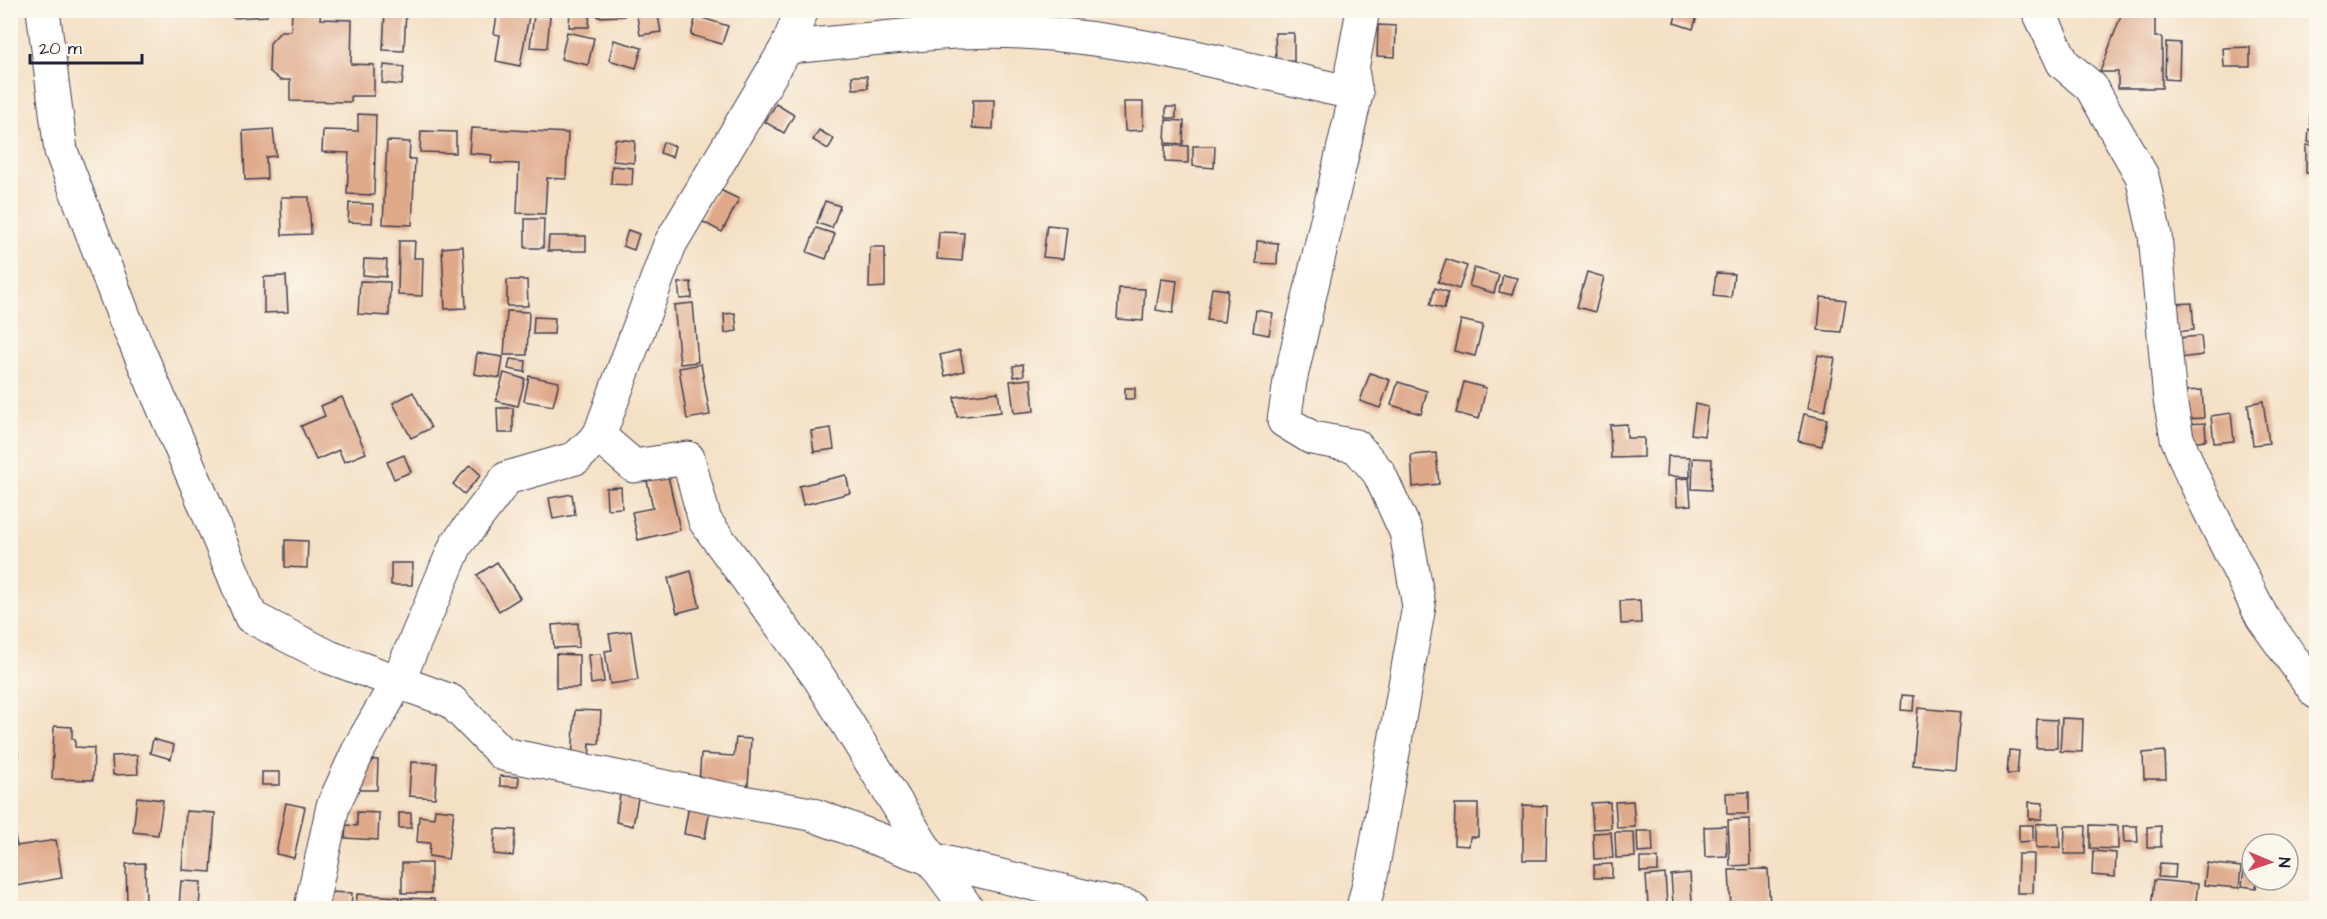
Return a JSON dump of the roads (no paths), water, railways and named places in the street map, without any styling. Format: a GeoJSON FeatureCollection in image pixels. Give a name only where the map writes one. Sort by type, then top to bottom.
{"type":"FeatureCollection","features":[{"type":"Feature","properties":{"kind":"street"},"geometry":{"type":"LineString","coordinates":[[43,10],[61,151],[125,320],[251,617],[329,657],[451,701],[503,754],[811,814],[931,859],[1133,909]]}},
{"type":"Feature","properties":{"kind":"street"},"geometry":{"type":"LineString","coordinates":[[311,909],[333,806],[360,747],[398,681],[456,545],[507,478],[576,458],[599,436],[670,244],[787,47],[802,10]]}},
{"type":"Feature","properties":{"kind":"street"},"geometry":{"type":"LineString","coordinates":[[1363,10],[1352,69],[1356,94],[1290,381],[1284,421],[1312,438],[1356,446],[1379,473],[1406,532],[1419,606],[1372,871],[1363,909]]}},
{"type":"Feature","properties":{"kind":"street"},"geometry":{"type":"LineString","coordinates":[[2038,10],[2063,63],[2091,87],[2142,176],[2155,235],[2170,400],[2177,438],[2262,617],[2316,692]]}},
{"type":"Feature","properties":{"kind":"street"},"geometry":{"type":"LineString","coordinates":[[787,47],[941,34],[1021,32],[1098,39],[1202,59],[1356,94]]}},
{"type":"Feature","properties":{"kind":"street"},"geometry":{"type":"LineString","coordinates":[[599,436],[634,466],[688,458],[705,521],[820,679],[931,859],[967,909]]}},
{"type":"Feature","properties":{"kind":"street"},"geometry":{"type":"LineString","coordinates":[[1372,871],[1388,909]]}}]}
